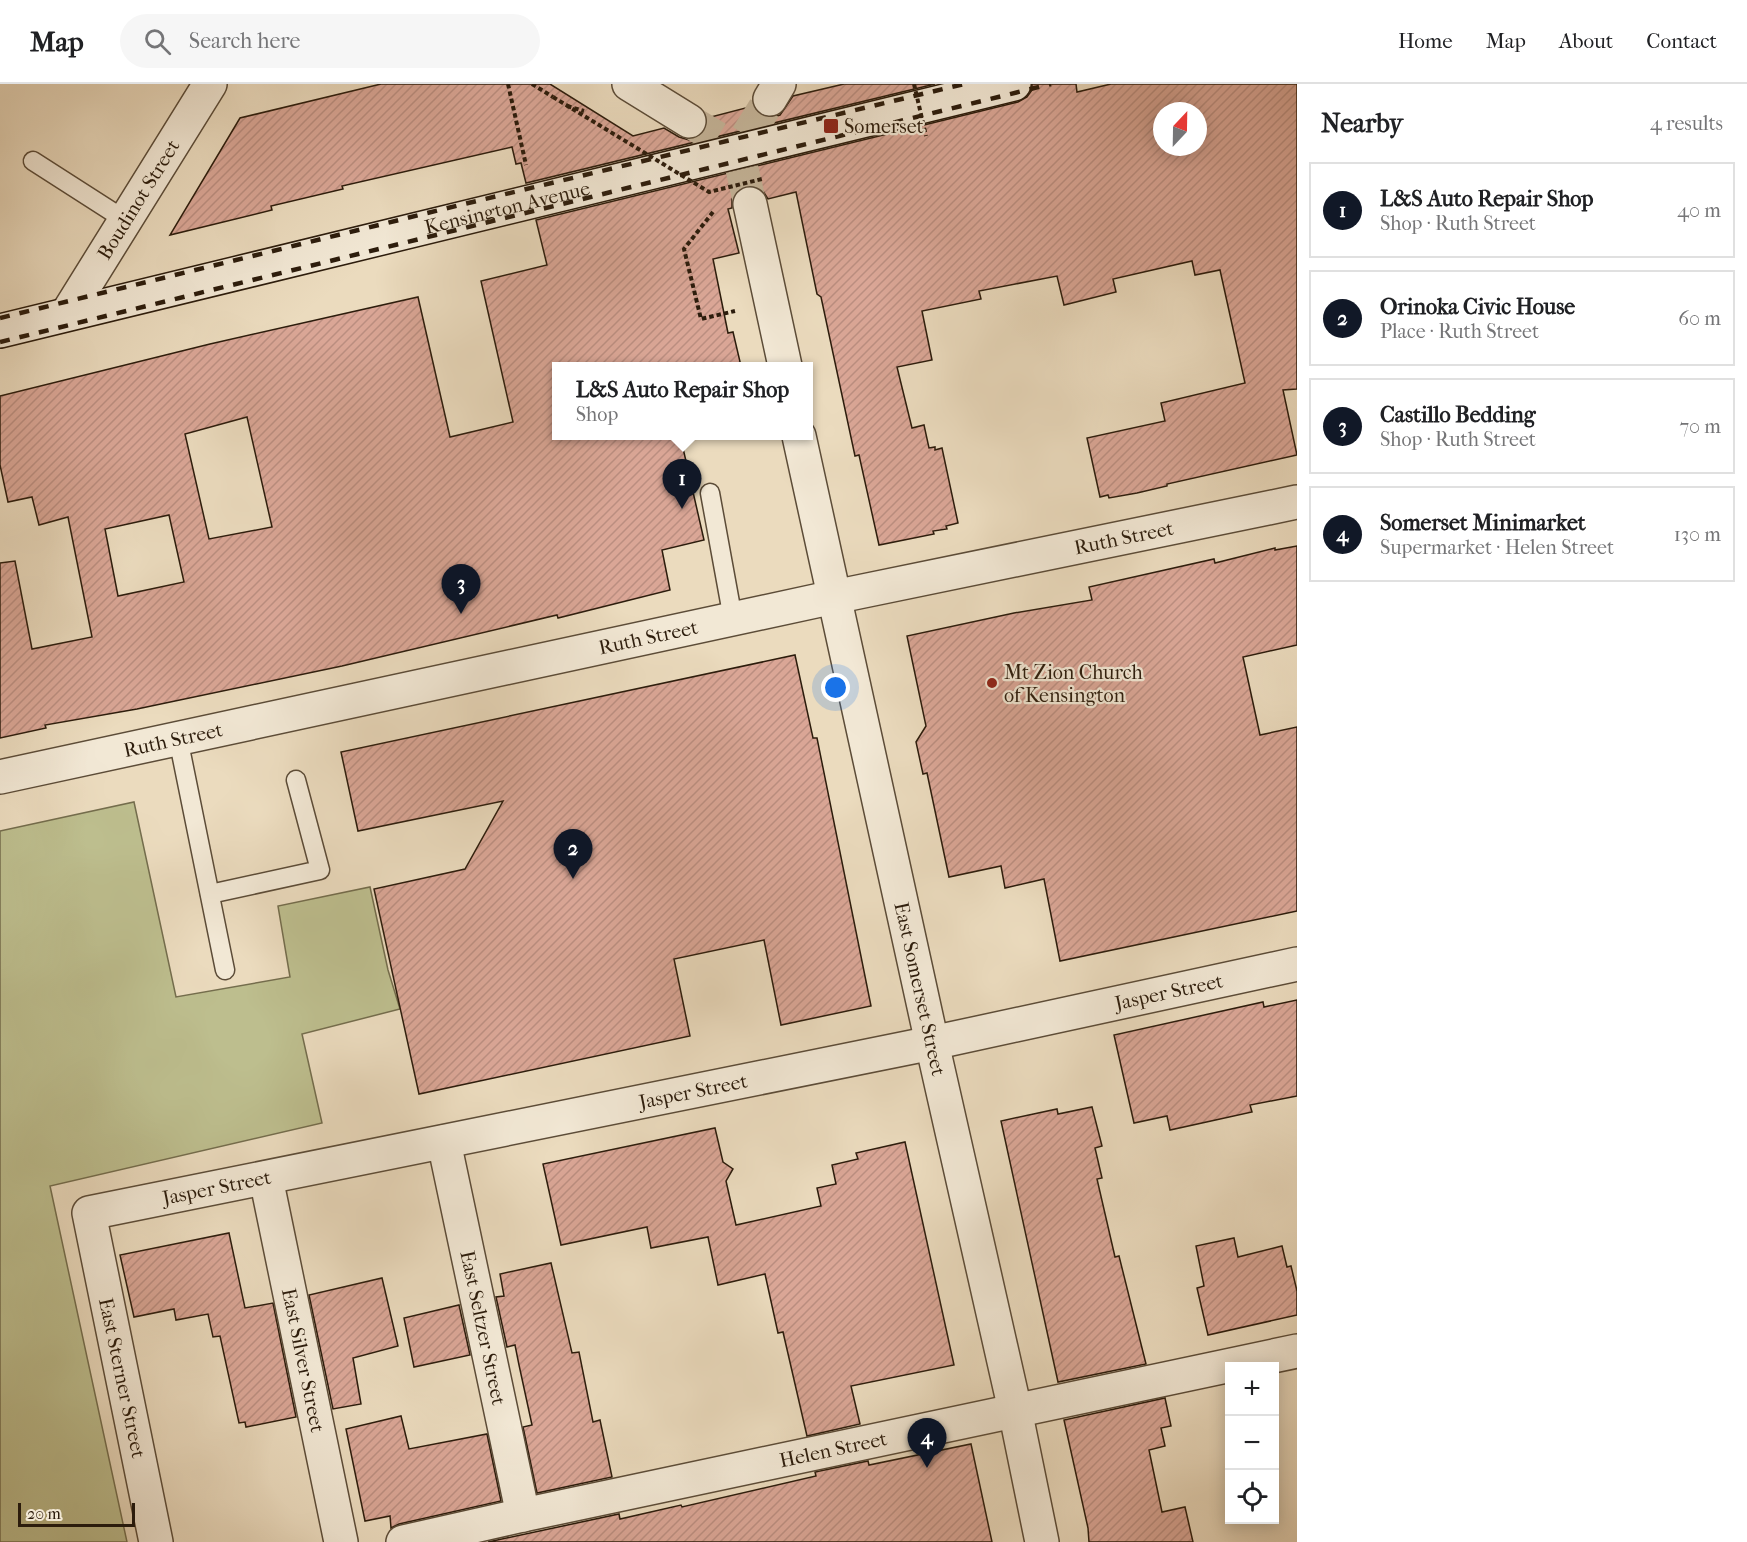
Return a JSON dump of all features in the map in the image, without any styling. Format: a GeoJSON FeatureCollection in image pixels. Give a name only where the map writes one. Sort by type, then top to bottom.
{"type":"FeatureCollection","features":[{"type":"Feature","properties":{"kind":"street","name":"Boudinot Street"},"geometry":{"type":"LineString","coordinates":[[67,314],[210,84]]}},
{"type":"Feature","properties":{"kind":"street"},"geometry":{"type":"LineString","coordinates":[[630,84],[689,121]]}},
{"type":"Feature","properties":{"kind":"street","name":"Kensington Avenue"},"geometry":{"type":"LineString","coordinates":[[0,331],[67,314],[744,163],[1014,84]]}},
{"type":"Feature","properties":{"kind":"street"},"geometry":{"type":"LineString","coordinates":[[744,163],[784,362]]}},
{"type":"Feature","properties":{"kind":"street","name":"East Somerset Street"},"geometry":{"type":"LineString","coordinates":[[801,440],[932,1043],[1015,1410],[1042,1542]]}},
{"type":"Feature","properties":{"kind":"street","name":"Ruth Street"},"geometry":{"type":"LineString","coordinates":[[0,777],[834,597],[1297,502]]}},
{"type":"Feature","properties":{"kind":"street","name":"Jasper Street"},"geometry":{"type":"LineString","coordinates":[[89,1213],[932,1043],[1297,964]]}},
{"type":"Feature","properties":{"kind":"street","name":"East Seltzer Street"},"geometry":{"type":"LineString","coordinates":[[444,1142],[523,1515]]}},
{"type":"Feature","properties":{"kind":"street","name":"East Silver Street"},"geometry":{"type":"LineString","coordinates":[[266,1178],[341,1542]]}},
{"type":"Feature","properties":{"kind":"street","name":"East Sterner Street"},"geometry":{"type":"LineString","coordinates":[[89,1213],[156,1542]]}},
{"type":"Feature","properties":{"kind":"street","name":"Helen Street"},"geometry":{"type":"LineString","coordinates":[[403,1542],[1297,1351]]}},
{"type":"Feature","properties":{"kind":"lane"},"geometry":{"type":"LineString","coordinates":[[33,161],[125,220]]}},
{"type":"Feature","properties":{"kind":"lane"},"geometry":{"type":"LineString","coordinates":[[711,493],[733,619]]}},
{"type":"Feature","properties":{"kind":"lane"},"geometry":{"type":"LineString","coordinates":[[178,738],[225,970]]}},
{"type":"Feature","properties":{"kind":"lane"},"geometry":{"type":"LineString","coordinates":[[210,894],[320,870],[296,780]]}},
{"type":"Feature","properties":{"kind":"path"},"geometry":{"type":"LineString","coordinates":[[508,84],[519,131]]}},
{"type":"Feature","properties":{"kind":"path"},"geometry":{"type":"LineString","coordinates":[[532,84],[709,192],[744,163]]}},
{"type":"Feature","properties":{"kind":"path"},"geometry":{"type":"LineString","coordinates":[[914,84],[926,136]]}},
{"type":"Feature","properties":{"kind":"path"},"geometry":{"type":"LineString","coordinates":[[567,106],[584,111]]}},
{"type":"Feature","properties":{"kind":"path"},"geometry":{"type":"LineString","coordinates":[[715,210],[684,249],[701,319],[722,314]]}},
{"type":"Feature","properties":{"kind":"green space"},"geometry":{"type":"Polygon","coordinates":[[[134,802],[176,997],[290,977],[278,906],[370,887],[388,970],[400,1009],[302,1034],[322,1123],[50,1186],[127,1542],[0,1542],[0,831],[134,802]]]}},
{"type":"Feature","properties":{"kind":"building"},"geometry":{"type":"Polygon","coordinates":[[[381,84],[550,84],[633,136],[664,128],[689,140],[697,138],[705,131],[707,118],[753,106],[760,115],[770,118],[780,115],[793,96],[844,84],[935,84],[526,183],[521,163],[516,164],[512,147],[342,186],[343,189],[271,206],[272,210],[170,235],[240,118],[381,84]]]}},
{"type":"Feature","properties":{"kind":"building"},"geometry":{"type":"Polygon","coordinates":[[[1032,84],[1076,84],[1077,92],[1111,84],[1297,84],[1297,389],[1283,390],[1297,455],[1167,484],[1167,486],[1137,493],[1109,498],[1108,495],[1100,497],[1087,438],[1165,421],[1161,403],[1245,383],[1220,270],[1195,275],[1192,261],[1113,279],[1116,292],[1064,305],[1057,276],[979,291],[981,299],[922,311],[932,360],[897,367],[912,428],[924,425],[929,448],[935,447],[935,450],[942,448],[958,523],[946,526],[947,529],[933,531],[934,534],[879,545],[859,455],[855,456],[796,192],[768,199],[756,186],[745,186],[737,191],[732,199],[732,208],[728,209],[739,253],[713,259],[728,333],[733,332],[740,362],[552,362],[552,440],[681,440],[704,540],[662,550],[670,590],[558,618],[557,615],[342,666],[137,709],[45,725],[46,728],[0,738],[0,563],[15,561],[32,649],[92,637],[68,517],[39,525],[32,497],[8,502],[0,465],[0,396],[210,344],[418,297],[450,437],[513,422],[481,281],[547,265],[536,220],[1018,102],[1027,97],[1032,90],[1032,84]],[[247,417],[185,434],[209,539],[272,527],[247,417]],[[169,515],[105,529],[118,596],[184,582],[169,515]]]}},
{"type":"Feature","properties":{"kind":"building"},"geometry":{"type":"Polygon","coordinates":[[[1297,546],[1297,645],[1243,657],[1260,735],[1297,727],[1297,911],[1060,961],[1044,879],[1005,888],[1001,866],[949,877],[927,773],[923,774],[916,742],[926,726],[907,636],[1014,613],[1092,600],[1089,587],[1214,559],[1215,563],[1275,548],[1275,550],[1297,546]]]}},
{"type":"Feature","properties":{"kind":"building"},"geometry":{"type":"Polygon","coordinates":[[[795,655],[813,738],[817,738],[871,1006],[781,1025],[764,940],[674,959],[690,1036],[419,1094],[374,889],[465,869],[503,801],[358,831],[341,752],[795,655]]]}},
{"type":"Feature","properties":{"kind":"building"},"geometry":{"type":"Polygon","coordinates":[[[1297,1000],[1297,1096],[1250,1105],[1252,1112],[1170,1130],[1167,1116],[1134,1123],[1114,1035],[1263,1002],[1264,1007],[1297,1000]]]}},
{"type":"Feature","properties":{"kind":"building"},"geometry":{"type":"Polygon","coordinates":[[[1092,1107],[1102,1146],[1095,1148],[1102,1178],[1097,1179],[1115,1257],[1119,1256],[1146,1364],[1058,1382],[1001,1121],[1057,1109],[1058,1114],[1092,1107]]]}},
{"type":"Feature","properties":{"kind":"building"},"geometry":{"type":"Polygon","coordinates":[[[715,1128],[723,1162],[733,1169],[726,1181],[736,1225],[821,1206],[817,1188],[836,1184],[832,1165],[858,1159],[856,1153],[905,1142],[954,1365],[851,1386],[860,1424],[807,1436],[783,1332],[778,1333],[765,1274],[718,1285],[708,1237],[651,1248],[647,1227],[561,1245],[543,1164],[715,1128]]]}},
{"type":"Feature","properties":{"kind":"building"},"geometry":{"type":"Polygon","coordinates":[[[229,1233],[245,1308],[273,1303],[296,1417],[246,1427],[245,1422],[239,1423],[220,1336],[213,1337],[208,1314],[176,1320],[174,1309],[134,1317],[120,1255],[229,1233]]]}},
{"type":"Feature","properties":{"kind":"building"},"geometry":{"type":"Polygon","coordinates":[[[1234,1238],[1238,1257],[1282,1246],[1287,1267],[1291,1266],[1297,1291],[1297,1315],[1208,1335],[1197,1288],[1204,1286],[1196,1246],[1234,1238]]]}},
{"type":"Feature","properties":{"kind":"building"},"geometry":{"type":"Polygon","coordinates":[[[551,1263],[572,1353],[579,1352],[593,1422],[600,1420],[612,1477],[537,1493],[523,1427],[532,1425],[515,1345],[507,1347],[496,1297],[504,1296],[500,1274],[551,1263]]]}},
{"type":"Feature","properties":{"kind":"building"},"geometry":{"type":"Polygon","coordinates":[[[382,1278],[398,1346],[353,1358],[361,1404],[333,1409],[309,1295],[382,1278]]]}},
{"type":"Feature","properties":{"kind":"building"},"geometry":{"type":"Polygon","coordinates":[[[459,1305],[470,1355],[414,1367],[404,1318],[459,1305]]]}},
{"type":"Feature","properties":{"kind":"building"},"geometry":{"type":"Polygon","coordinates":[[[1165,1398],[1171,1426],[1161,1428],[1165,1446],[1149,1450],[1162,1512],[1185,1507],[1193,1542],[1089,1542],[1088,1528],[1064,1420],[1165,1398]]]}},
{"type":"Feature","properties":{"kind":"building"},"geometry":{"type":"Polygon","coordinates":[[[401,1416],[409,1449],[487,1434],[501,1501],[399,1524],[391,1528],[390,1516],[365,1521],[346,1429],[401,1416]]]}},
{"type":"Feature","properties":{"kind":"building"},"geometry":{"type":"Polygon","coordinates":[[[971,1444],[992,1542],[488,1542],[619,1514],[620,1519],[681,1505],[682,1507],[816,1476],[815,1472],[868,1461],[869,1465],[971,1444]]]}},
{"type":"Feature","properties":{"kind":"tunnel"},"geometry":{"type":"LineString","coordinates":[[747,136],[770,99]]}},
{"type":"Feature","properties":{"kind":"tunnel"},"geometry":{"type":"LineString","coordinates":[[689,121],[724,142]]}},
{"type":"Feature","properties":{"kind":"tunnel"},"geometry":{"type":"LineString","coordinates":[[742,169],[750,204]]}},
{"type":"Feature","properties":{"kind":"railway"},"geometry":{"type":"LineString","coordinates":[[0,318],[964,84]]}},
{"type":"Feature","properties":{"kind":"railway"},"geometry":{"type":"LineString","coordinates":[[0,342],[1051,84]]}},
{"type":"Feature","properties":{"kind":"place","name":"Somerset"},"geometry":{"type":"Point","coordinates":[831,126]}},
{"type":"Feature","properties":{"kind":"place","name":"L&S Auto Repair Shop"},"geometry":{"type":"Point","coordinates":[682,509]}},
{"type":"Feature","properties":{"kind":"place","name":"Castillo Bedding"},"geometry":{"type":"Point","coordinates":[461,614]}},
{"type":"Feature","properties":{"kind":"place","name":"Mt Zion Church of Kensington"},"geometry":{"type":"Point","coordinates":[992,683]}},
{"type":"Feature","properties":{"kind":"place","name":"Orinoka Civic House"},"geometry":{"type":"Point","coordinates":[573,879]}},
{"type":"Feature","properties":{"kind":"place","name":"Somerset Minimarket"},"geometry":{"type":"Point","coordinates":[927,1468]}}]}
